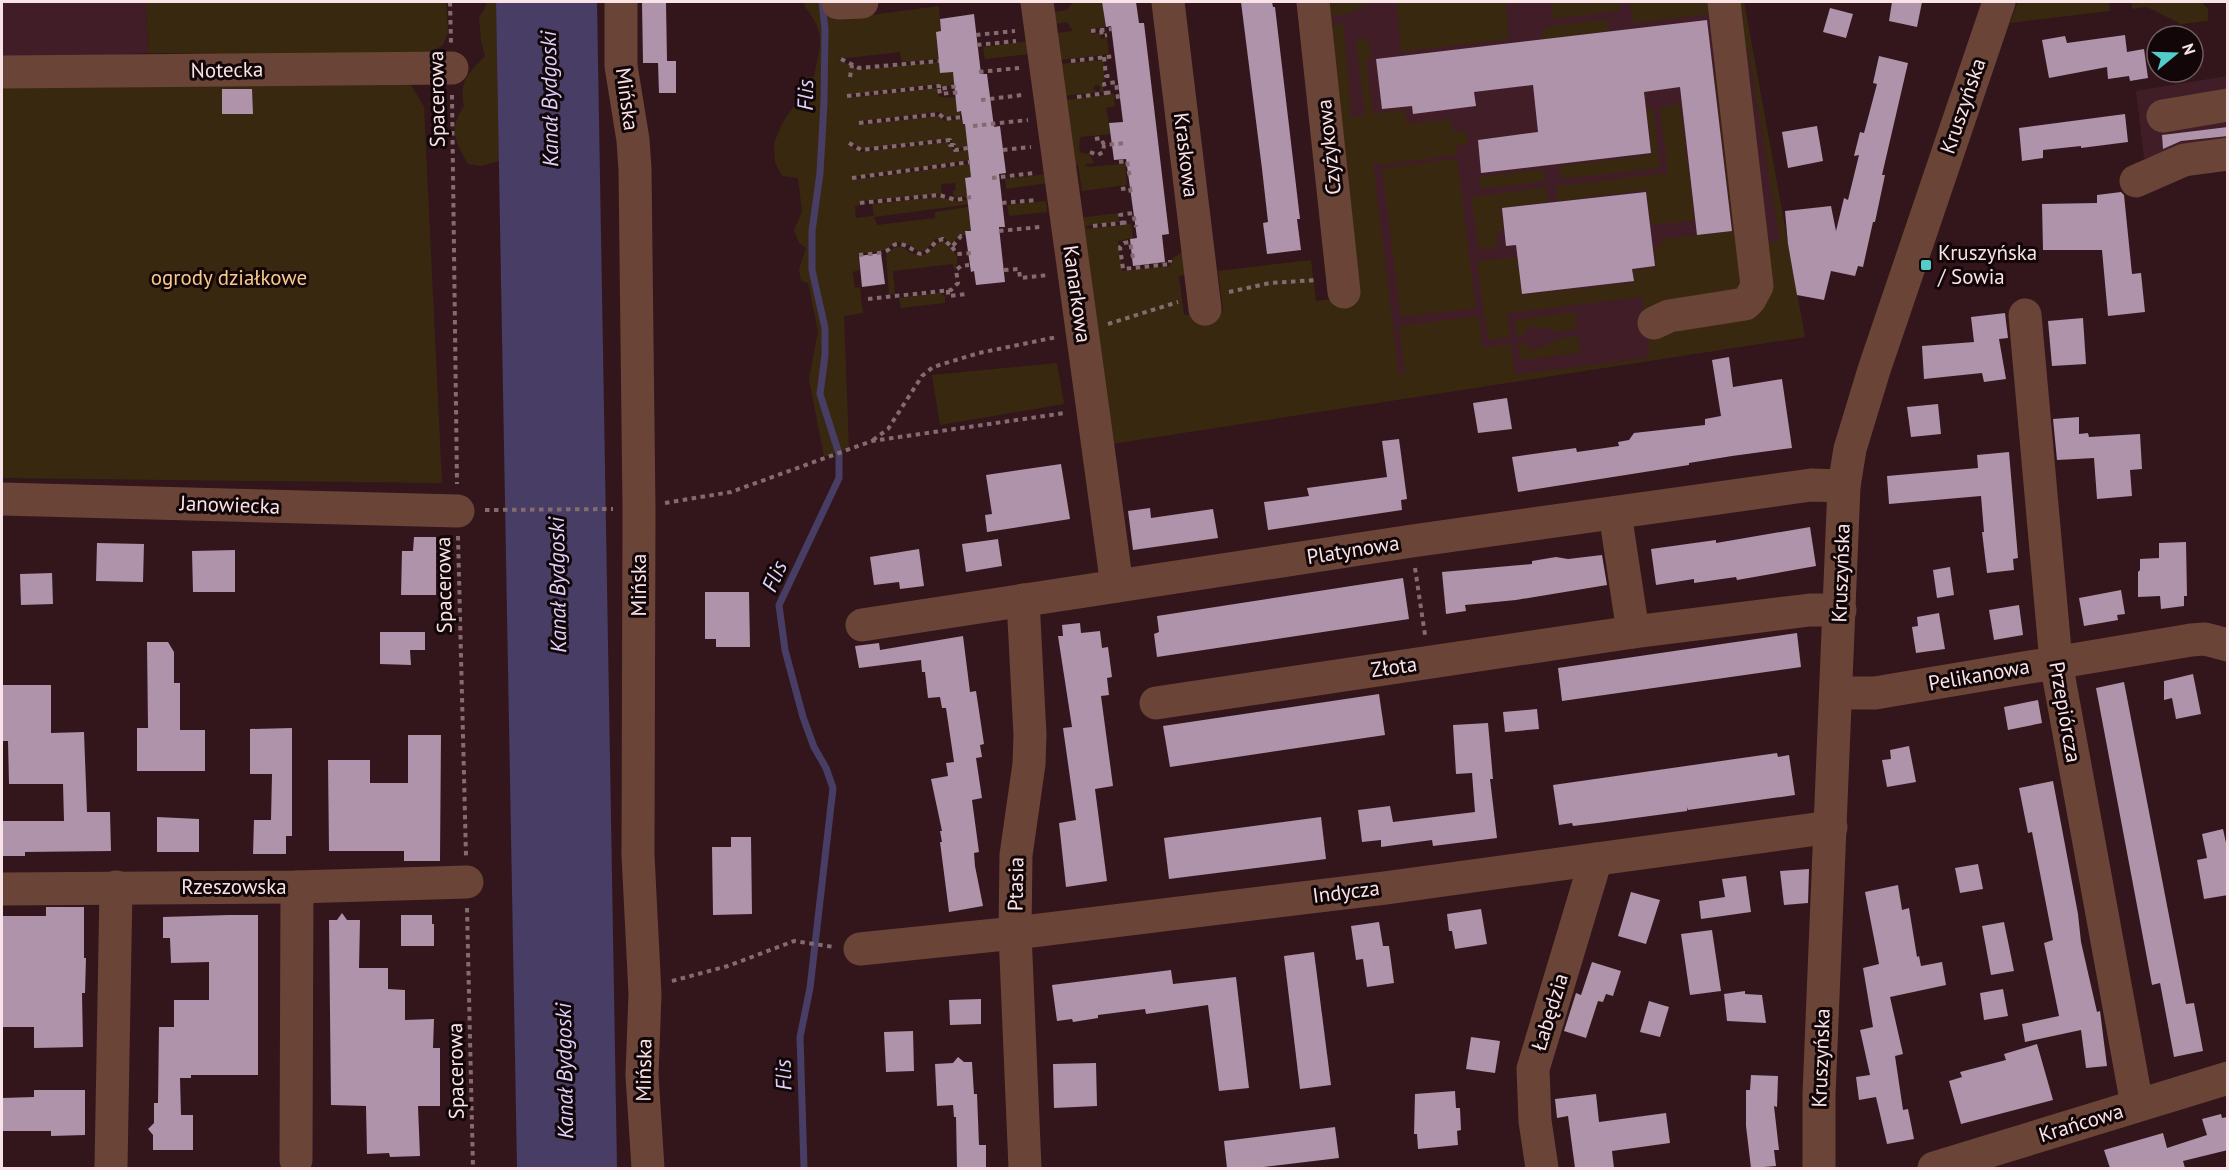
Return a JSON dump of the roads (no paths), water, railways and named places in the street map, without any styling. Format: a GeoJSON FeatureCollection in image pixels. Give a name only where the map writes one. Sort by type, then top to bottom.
{"type":"FeatureCollection","features":[{"type":"Feature","properties":{"kind":"street","name":"Mińska"},"geometry":{"type":"LineString","coordinates":[[621,2],[621,66],[633,140],[635,169],[639,508],[638,855],[645,988],[642,1075],[648,1168]]}},
{"type":"Feature","properties":{"kind":"street","name":"Kanarkowa"},"geometry":{"type":"LineString","coordinates":[[1037,2],[1117,586]]}},
{"type":"Feature","properties":{"kind":"street","name":"Kraskowa"},"geometry":{"type":"LineString","coordinates":[[1168,2],[1205,309]]}},
{"type":"Feature","properties":{"kind":"street","name":"Czyżykowa"},"geometry":{"type":"LineString","coordinates":[[1313,2],[1344,292]]}},
{"type":"Feature","properties":{"kind":"street"},"geometry":{"type":"LineString","coordinates":[[1654,323],[1669,316],[1745,303],[1750,299],[1756,286],[1724,2]]}},
{"type":"Feature","properties":{"kind":"street","name":"Kruszyńska"},"geometry":{"type":"LineString","coordinates":[[1819,1168],[1844,486],[1850,449],[1874,369],[1999,2]]}},
{"type":"Feature","properties":{"kind":"street","name":"Notecka"},"geometry":{"type":"LineString","coordinates":[[2,72],[452,68]]}},
{"type":"Feature","properties":{"kind":"street"},"geometry":{"type":"LineString","coordinates":[[2163,116],[2228,105]]}},
{"type":"Feature","properties":{"kind":"street"},"geometry":{"type":"LineString","coordinates":[[2136,181],[2184,160],[2228,154]]}},
{"type":"Feature","properties":{"kind":"street","name":"Przepiórcza"},"geometry":{"type":"LineString","coordinates":[[2025,315],[2056,662],[2137,1106]]}},
{"type":"Feature","properties":{"kind":"street","name":"Platynowa"},"geometry":{"type":"LineString","coordinates":[[862,625],[1412,541],[1811,485],[1844,486]]}},
{"type":"Feature","properties":{"kind":"street","name":"Janowiecka"},"geometry":{"type":"LineString","coordinates":[[2,499],[458,511]]}},
{"type":"Feature","properties":{"kind":"street"},"geometry":{"type":"LineString","coordinates":[[1615,513],[1633,632]]}},
{"type":"Feature","properties":{"kind":"street","name":"Ptasia"},"geometry":{"type":"LineString","coordinates":[[1023,600],[1030,735],[1029,764],[1016,855],[1015,933],[1025,1168]]}},
{"type":"Feature","properties":{"kind":"street","name":"Złota"},"geometry":{"type":"LineString","coordinates":[[1156,703],[1633,632],[1810,610],[1840,610]]}},
{"type":"Feature","properties":{"kind":"street","name":"Pelikanowa"},"geometry":{"type":"LineString","coordinates":[[1836,693],[1875,693],[2191,640],[2205,639],[2228,645]]}},
{"type":"Feature","properties":{"kind":"street","name":"Indycza"},"geometry":{"type":"LineString","coordinates":[[860,949],[1015,933],[1396,886],[1831,827]]}},
{"type":"Feature","properties":{"kind":"street","name":"Łabędzia"},"geometry":{"type":"LineString","coordinates":[[1542,1168],[1535,1121],[1533,1069],[1596,859]]}},
{"type":"Feature","properties":{"kind":"street","name":"Rzeszowska"},"geometry":{"type":"LineString","coordinates":[[2,889],[297,887],[467,882]]}},
{"type":"Feature","properties":{"kind":"street"},"geometry":{"type":"LineString","coordinates":[[111,1168],[116,887]]}},
{"type":"Feature","properties":{"kind":"street"},"geometry":{"type":"LineString","coordinates":[[296,1160],[297,887]]}},
{"type":"Feature","properties":{"kind":"street","name":"Krańcowa"},"geometry":{"type":"LineString","coordinates":[[1934,1168],[2228,1078]]}},
{"type":"Feature","properties":{"kind":"water","name":"Kanał Bydgoski"},"geometry":{"type":"Polygon","coordinates":[[[496,2],[597,2],[617,1168],[517,1168],[496,2]]]}},
{"type":"Feature","properties":{"kind":"waterway","name":"Flis"},"geometry":{"type":"LineString","coordinates":[[804,1168],[800,1037],[810,988],[833,788],[803,717],[785,650],[779,605],[839,478],[839,454],[820,394],[825,355],[825,328],[812,270],[812,231],[820,173],[824,102],[825,29],[822,2]]}},
{"type":"Feature","properties":{"kind":"place","name":"Kruszyńska / Sowia"},"geometry":{"type":"Point","coordinates":[1926,265]}},
{"type":"Feature","properties":{"kind":"park label","name":"ogrody działkowe"},"geometry":{"type":"Point","coordinates":[229,278]}}]}
